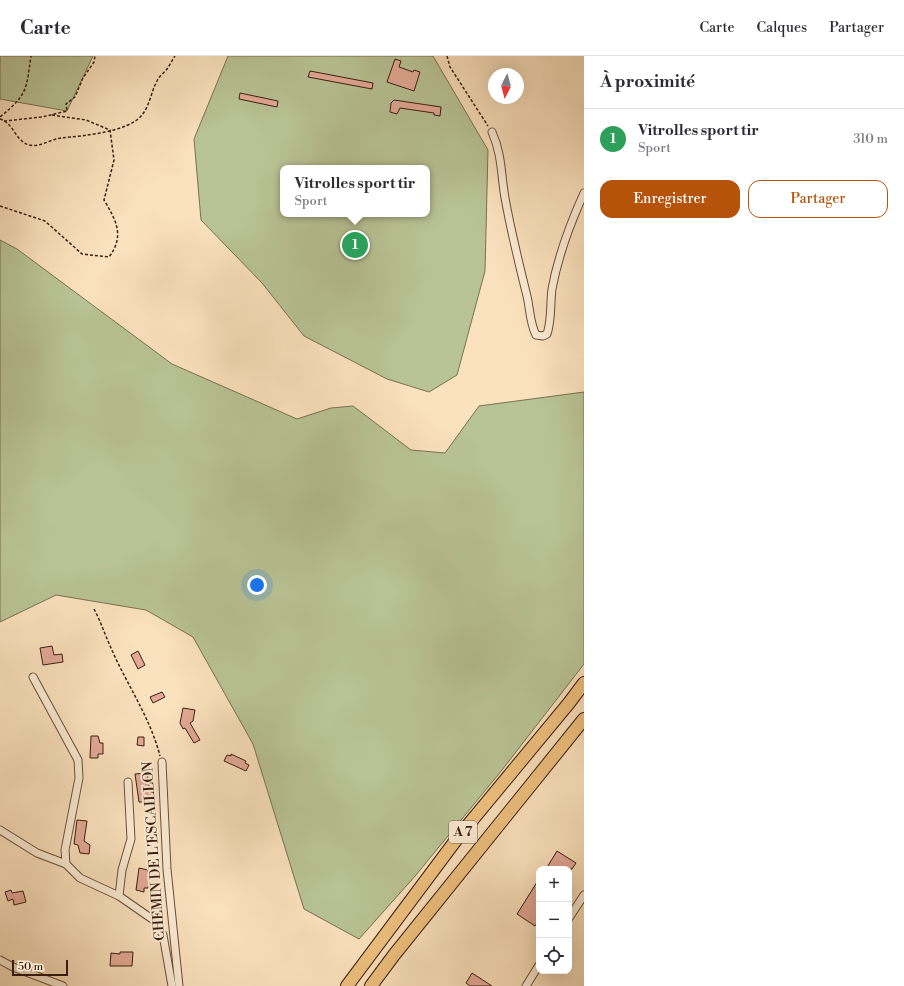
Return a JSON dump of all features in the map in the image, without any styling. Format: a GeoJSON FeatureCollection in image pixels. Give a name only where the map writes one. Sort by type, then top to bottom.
{"type":"FeatureCollection","features":[{"type":"Feature","properties":{"kind":"highway","name":"A 7"},"geometry":{"type":"LineString","coordinates":[[347,986],[459,836],[569,704],[584,683]]}},
{"type":"Feature","properties":{"kind":"highway","name":"A 7"},"geometry":{"type":"LineString","coordinates":[[371,986],[398,949],[584,719]]}},
{"type":"Feature","properties":{"kind":"street"},"geometry":{"type":"LineString","coordinates":[[492,132],[502,161],[501,175],[510,226],[530,310],[532,328],[536,335],[543,336],[547,334],[549,329],[552,289],[569,228],[584,193]]}},
{"type":"Feature","properties":{"kind":"street"},"geometry":{"type":"LineString","coordinates":[[33,677],[78,760],[79,778],[65,850],[66,864]]}},
{"type":"Feature","properties":{"kind":"street","name":"CHEMIN DE L'ESCAILLON"},"geometry":{"type":"LineString","coordinates":[[162,762],[167,869],[179,986]]}},
{"type":"Feature","properties":{"kind":"street"},"geometry":{"type":"LineString","coordinates":[[119,896],[122,870],[131,839],[128,782]]}},
{"type":"Feature","properties":{"kind":"street"},"geometry":{"type":"LineString","coordinates":[[0,830],[36,853],[66,864],[80,878],[119,896],[155,921],[163,935],[172,986]]}},
{"type":"Feature","properties":{"kind":"street"},"geometry":{"type":"LineString","coordinates":[[572,913],[584,895]]}},
{"type":"Feature","properties":{"kind":"street"},"geometry":{"type":"LineString","coordinates":[[1,961],[64,986]]}},
{"type":"Feature","properties":{"kind":"street"},"geometry":{"type":"LineString","coordinates":[[526,986],[536,970]]}},
{"type":"Feature","properties":{"kind":"path"},"geometry":{"type":"LineString","coordinates":[[30,56],[26,88],[18,100],[0,118],[12,127],[21,141],[30,145],[36,145],[58,138],[104,133],[133,122],[144,113],[157,80],[167,70],[175,56]]}},
{"type":"Feature","properties":{"kind":"path"},"geometry":{"type":"LineString","coordinates":[[4,120],[52,115],[67,111],[66,104],[75,97],[83,78],[94,62],[95,56]]}},
{"type":"Feature","properties":{"kind":"path"},"geometry":{"type":"LineString","coordinates":[[446,56],[450,67],[492,132]]}},
{"type":"Feature","properties":{"kind":"path"},"geometry":{"type":"LineString","coordinates":[[52,115],[86,120],[110,130]]}},
{"type":"Feature","properties":{"kind":"path"},"geometry":{"type":"LineString","coordinates":[[0,206],[45,222],[55,228],[82,254],[109,257],[115,249],[118,229],[113,215],[104,200],[114,160],[110,130]]}},
{"type":"Feature","properties":{"kind":"path","name":"CHEMIN DE L'ESCAILLON"},"geometry":{"type":"LineString","coordinates":[[94,609],[104,626],[111,648],[145,714],[162,762]]}},
{"type":"Feature","properties":{"kind":"green space"},"geometry":{"type":"Polygon","coordinates":[[[0,56],[93,56],[67,111],[0,99],[0,56]]]}},
{"type":"Feature","properties":{"kind":"green space"},"geometry":{"type":"Polygon","coordinates":[[[228,56],[433,56],[488,150],[485,271],[457,375],[429,392],[387,379],[304,336],[262,283],[201,220],[194,139],[228,56]]]}},
{"type":"Feature","properties":{"kind":"green space"},"geometry":{"type":"Polygon","coordinates":[[[0,240],[17,249],[172,364],[297,419],[331,408],[353,406],[411,450],[445,453],[479,406],[584,392],[584,664],[502,770],[416,875],[359,939],[304,909],[253,744],[193,637],[146,610],[56,595],[0,622],[0,240]]]}},
{"type":"Feature","properties":{"kind":"building"},"geometry":{"type":"Polygon","coordinates":[[[395,59],[401,61],[399,67],[413,72],[414,70],[420,72],[414,91],[387,82],[395,59]]]}},
{"type":"Feature","properties":{"kind":"building"},"geometry":{"type":"Polygon","coordinates":[[[310,71],[373,83],[372,89],[308,77],[310,71]]]}},
{"type":"Feature","properties":{"kind":"building"},"geometry":{"type":"Polygon","coordinates":[[[240,93],[278,101],[277,107],[239,99],[240,93]]]}},
{"type":"Feature","properties":{"kind":"building"},"geometry":{"type":"Polygon","coordinates":[[[394,100],[441,107],[440,116],[434,115],[434,113],[400,108],[397,114],[390,112],[391,103],[394,100]]]}},
{"type":"Feature","properties":{"kind":"building"},"geometry":{"type":"Polygon","coordinates":[[[52,646],[54,655],[62,654],[63,662],[43,665],[40,648],[52,646]]]}},
{"type":"Feature","properties":{"kind":"building"},"geometry":{"type":"Polygon","coordinates":[[[138,651],[145,665],[138,669],[131,655],[138,651]]]}},
{"type":"Feature","properties":{"kind":"building"},"geometry":{"type":"Polygon","coordinates":[[[162,692],[165,697],[153,703],[150,697],[162,692]]]}},
{"type":"Feature","properties":{"kind":"building"},"geometry":{"type":"Polygon","coordinates":[[[183,708],[195,710],[193,721],[190,723],[200,740],[194,743],[185,728],[183,729],[180,723],[183,708]]]}},
{"type":"Feature","properties":{"kind":"building"},"geometry":{"type":"Polygon","coordinates":[[[91,736],[98,736],[100,743],[103,743],[103,754],[98,754],[98,758],[90,758],[91,736]]]}},
{"type":"Feature","properties":{"kind":"building"},"geometry":{"type":"Polygon","coordinates":[[[138,737],[144,737],[144,746],[137,745],[138,737]]]}},
{"type":"Feature","properties":{"kind":"building"},"geometry":{"type":"Polygon","coordinates":[[[231,754],[246,761],[245,763],[249,765],[246,771],[224,761],[227,755],[231,756],[231,754]]]}},
{"type":"Feature","properties":{"kind":"building"},"geometry":{"type":"Polygon","coordinates":[[[147,773],[151,797],[146,798],[147,802],[139,802],[135,774],[147,773]]]}},
{"type":"Feature","properties":{"kind":"building"},"geometry":{"type":"Polygon","coordinates":[[[77,820],[87,821],[84,841],[90,845],[89,854],[80,853],[78,845],[74,844],[77,820]]]}},
{"type":"Feature","properties":{"kind":"building"},"geometry":{"type":"Polygon","coordinates":[[[557,851],[576,863],[572,869],[572,866],[548,866],[557,851]]]}},
{"type":"Feature","properties":{"kind":"building"},"geometry":{"type":"Polygon","coordinates":[[[139,868],[148,870],[148,877],[151,877],[148,888],[144,888],[144,892],[136,890],[139,868]]]}},
{"type":"Feature","properties":{"kind":"building"},"geometry":{"type":"Polygon","coordinates":[[[536,884],[536,924],[535,926],[517,914],[536,884]]]}},
{"type":"Feature","properties":{"kind":"building"},"geometry":{"type":"Polygon","coordinates":[[[11,890],[12,893],[23,891],[26,902],[14,905],[13,899],[8,901],[5,892],[11,890]]]}},
{"type":"Feature","properties":{"kind":"building"},"geometry":{"type":"Polygon","coordinates":[[[120,952],[133,952],[132,966],[110,966],[111,953],[120,954],[120,952]]]}},
{"type":"Feature","properties":{"kind":"building"},"geometry":{"type":"Polygon","coordinates":[[[472,973],[492,986],[470,986],[466,983],[472,973]]]}},
{"type":"Feature","properties":{"kind":"place","name":"Vitrolles sport tir"},"geometry":{"type":"Point","coordinates":[355,245]}}]}
